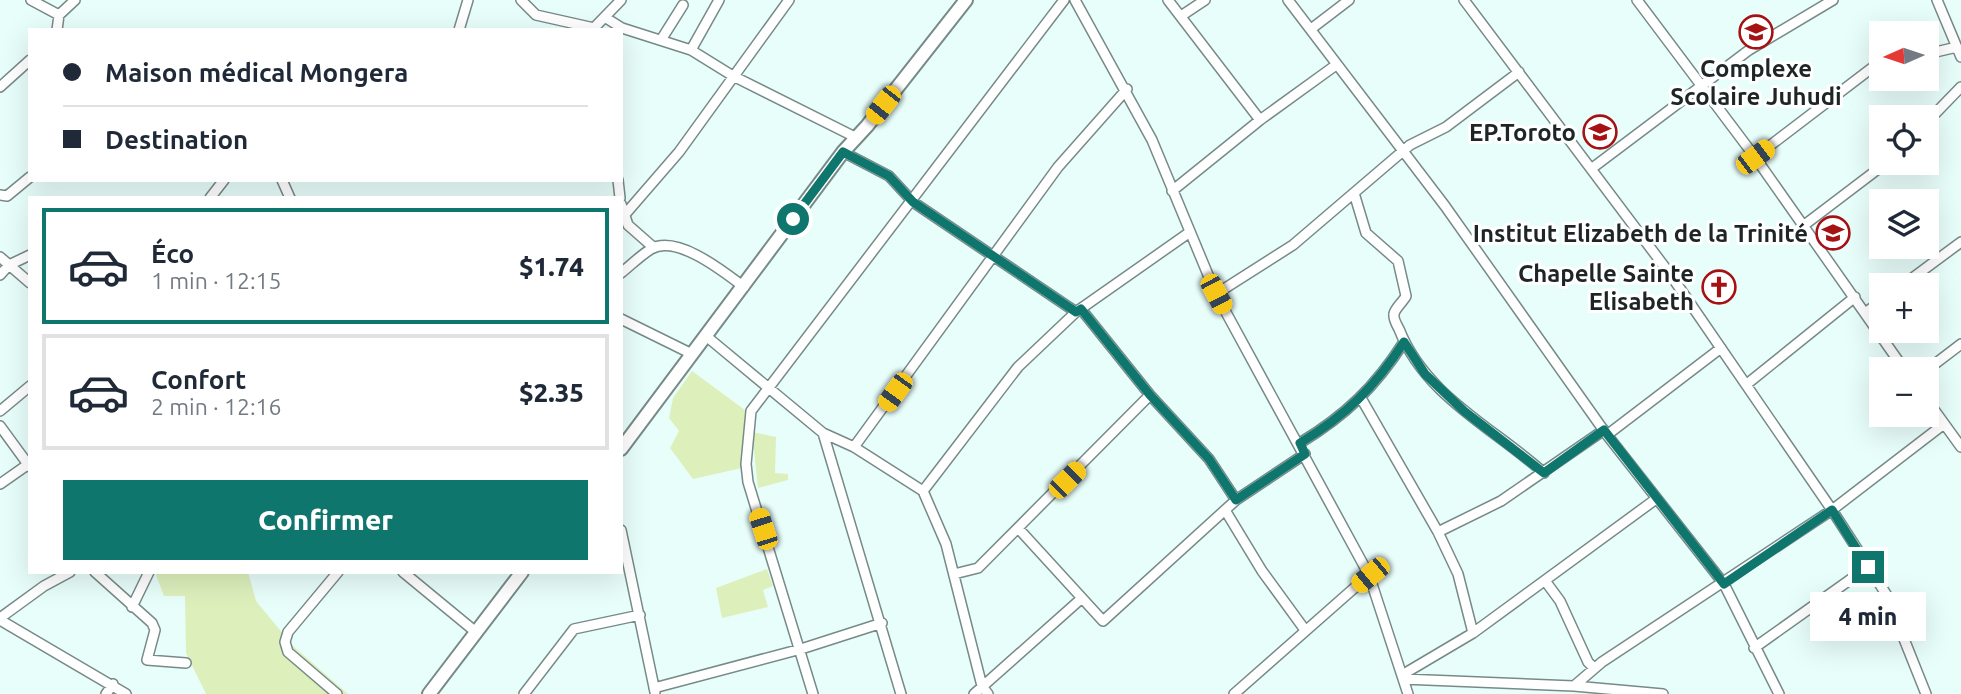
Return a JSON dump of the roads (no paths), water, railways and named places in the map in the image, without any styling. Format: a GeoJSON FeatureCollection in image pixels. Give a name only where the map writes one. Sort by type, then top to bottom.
{"type":"FeatureCollection","features":[{"type":"Feature","properties":{"kind":"highway"},"geometry":{"type":"LineString","coordinates":[[623,446],[690,353],[744,287],[843,152],[966,0]]}},
{"type":"Feature","properties":{"kind":"highway"},"geometry":{"type":"LineString","coordinates":[[429,694],[521,574]]}},
{"type":"Feature","properties":{"kind":"street"},"geometry":{"type":"LineString","coordinates":[[31,0],[59,15]]}},
{"type":"Feature","properties":{"kind":"street"},"geometry":{"type":"LineString","coordinates":[[57,28],[59,15],[75,0]]}},
{"type":"Feature","properties":{"kind":"street"},"geometry":{"type":"LineString","coordinates":[[460,28],[468,0]]}},
{"type":"Feature","properties":{"kind":"street"},"geometry":{"type":"LineString","coordinates":[[521,0],[536,15],[589,28]]}},
{"type":"Feature","properties":{"kind":"street"},"geometry":{"type":"LineString","coordinates":[[594,28],[621,0]]}},
{"type":"Feature","properties":{"kind":"street"},"geometry":{"type":"LineString","coordinates":[[691,50],[719,0]]}},
{"type":"Feature","properties":{"kind":"street"},"geometry":{"type":"LineString","coordinates":[[623,217],[679,152],[789,0]]}},
{"type":"Feature","properties":{"kind":"street"},"geometry":{"type":"LineString","coordinates":[[813,694],[747,473],[751,411],[913,202],[992,90],[1064,0]]}},
{"type":"Feature","properties":{"kind":"street"},"geometry":{"type":"LineString","coordinates":[[1075,0],[1152,139],[1216,294],[1370,575],[1408,694]]}},
{"type":"Feature","properties":{"kind":"street"},"geometry":{"type":"LineString","coordinates":[[1168,0],[1260,120]]}},
{"type":"Feature","properties":{"kind":"street"},"geometry":{"type":"LineString","coordinates":[[1181,16],[1205,0]]}},
{"type":"Feature","properties":{"kind":"street"},"geometry":{"type":"LineString","coordinates":[[1287,0],[1403,152],[1605,433],[1724,584],[1779,694]]}},
{"type":"Feature","properties":{"kind":"street"},"geometry":{"type":"LineString","coordinates":[[1311,29],[1349,0]]}},
{"type":"Feature","properties":{"kind":"street"},"geometry":{"type":"LineString","coordinates":[[1464,0],[1520,72],[1747,384],[1832,510],[1886,594],[1926,694]]}},
{"type":"Feature","properties":{"kind":"street"},"geometry":{"type":"LineString","coordinates":[[1637,0],[1755,157],[1897,357]]}},
{"type":"Feature","properties":{"kind":"street"},"geometry":{"type":"LineString","coordinates":[[1591,169],[1769,37],[1833,0]]}},
{"type":"Feature","properties":{"kind":"street"},"geometry":{"type":"LineString","coordinates":[[1937,0],[1961,57]]}},
{"type":"Feature","properties":{"kind":"street"},"geometry":{"type":"LineString","coordinates":[[661,40],[683,5]]}},
{"type":"Feature","properties":{"kind":"street"},"geometry":{"type":"LineString","coordinates":[[606,18],[607,28]]}},
{"type":"Feature","properties":{"kind":"street"},"geometry":{"type":"LineString","coordinates":[[606,18],[622,28]]}},
{"type":"Feature","properties":{"kind":"street"},"geometry":{"type":"LineString","coordinates":[[623,28],[691,50],[733,76],[857,138]]}},
{"type":"Feature","properties":{"kind":"street"},"geometry":{"type":"LineString","coordinates":[[1939,51],[1957,47]]}},
{"type":"Feature","properties":{"kind":"street"},"geometry":{"type":"LineString","coordinates":[[0,87],[28,62]]}},
{"type":"Feature","properties":{"kind":"street"},"geometry":{"type":"LineString","coordinates":[[1172,191],[1260,120],[1336,65]]}},
{"type":"Feature","properties":{"kind":"street"},"geometry":{"type":"LineString","coordinates":[[1755,157],[1869,70]]}},
{"type":"Feature","properties":{"kind":"street"},"geometry":{"type":"LineString","coordinates":[[1216,294],[1300,241],[1403,152],[1446,127],[1520,72]]}},
{"type":"Feature","properties":{"kind":"street"},"geometry":{"type":"LineString","coordinates":[[1939,109],[1961,87]]}},
{"type":"Feature","properties":{"kind":"street"},"geometry":{"type":"LineString","coordinates":[[854,447],[1058,167],[1126,89]]}},
{"type":"Feature","properties":{"kind":"street"},"geometry":{"type":"LineString","coordinates":[[843,152],[894,179],[913,202],[993,259],[1079,310],[1150,395],[1209,459],[1236,500]]}},
{"type":"Feature","properties":{"kind":"street"},"geometry":{"type":"LineString","coordinates":[[1803,226],[1870,175]]}},
{"type":"Feature","properties":{"kind":"street"},"geometry":{"type":"LineString","coordinates":[[0,195],[7,196],[28,179]]}},
{"type":"Feature","properties":{"kind":"street"},"geometry":{"type":"LineString","coordinates":[[212,196],[223,182]]}},
{"type":"Feature","properties":{"kind":"street"},"geometry":{"type":"LineString","coordinates":[[1354,193],[1366,233],[1398,261],[1406,296],[1394,315],[1404,342],[1425,374],[1464,411],[1544,473]]}},
{"type":"Feature","properties":{"kind":"street"},"geometry":{"type":"LineString","coordinates":[[623,219],[653,247]]}},
{"type":"Feature","properties":{"kind":"street"},"geometry":{"type":"LineString","coordinates":[[923,491],[1005,382],[1079,310],[1190,233]]}},
{"type":"Feature","properties":{"kind":"street"},"geometry":{"type":"LineString","coordinates":[[1919,273],[1961,242]]}},
{"type":"Feature","properties":{"kind":"street"},"geometry":{"type":"LineString","coordinates":[[623,271],[653,247],[669,246],[698,254],[744,287]]}},
{"type":"Feature","properties":{"kind":"street"},"geometry":{"type":"LineString","coordinates":[[0,275],[9,264],[28,256]]}},
{"type":"Feature","properties":{"kind":"street"},"geometry":{"type":"LineString","coordinates":[[0,257],[28,281]]}},
{"type":"Feature","properties":{"kind":"street"},"geometry":{"type":"LineString","coordinates":[[1747,384],[1855,297]]}},
{"type":"Feature","properties":{"kind":"street"},"geometry":{"type":"LineString","coordinates":[[623,320],[690,353]]}},
{"type":"Feature","properties":{"kind":"street"},"geometry":{"type":"LineString","coordinates":[[706,336],[823,433],[854,447],[923,491],[941,529],[985,690]]}},
{"type":"Feature","properties":{"kind":"street"},"geometry":{"type":"LineString","coordinates":[[1300,443],[1339,419],[1361,398],[1404,342]]}},
{"type":"Feature","properties":{"kind":"street"},"geometry":{"type":"LineString","coordinates":[[1939,361],[1961,344]]}},
{"type":"Feature","properties":{"kind":"street"},"geometry":{"type":"LineString","coordinates":[[1438,532],[1501,501],[1605,433],[1721,348]]}},
{"type":"Feature","properties":{"kind":"street"},"geometry":{"type":"LineString","coordinates":[[0,411],[28,388]]}},
{"type":"Feature","properties":{"kind":"street"},"geometry":{"type":"LineString","coordinates":[[954,574],[978,568],[1150,395]]}},
{"type":"Feature","properties":{"kind":"street"},"geometry":{"type":"LineString","coordinates":[[1361,398],[1438,532],[1458,574],[1473,633]]}},
{"type":"Feature","properties":{"kind":"street"},"geometry":{"type":"LineString","coordinates":[[1939,417],[1958,435],[1961,447]]}},
{"type":"Feature","properties":{"kind":"street"},"geometry":{"type":"LineString","coordinates":[[1574,686],[1594,668],[1832,510],[1944,424]]}},
{"type":"Feature","properties":{"kind":"street"},"geometry":{"type":"LineString","coordinates":[[0,426],[28,464]]}},
{"type":"Feature","properties":{"kind":"street"},"geometry":{"type":"LineString","coordinates":[[823,433],[882,622],[901,694]]}},
{"type":"Feature","properties":{"kind":"street"},"geometry":{"type":"LineString","coordinates":[[1018,528],[1104,621],[1236,500],[1305,454]]}},
{"type":"Feature","properties":{"kind":"street"},"geometry":{"type":"LineString","coordinates":[[0,484],[28,466]]}},
{"type":"Feature","properties":{"kind":"street"},"geometry":{"type":"LineString","coordinates":[[1403,677],[1546,582],[1657,499]]}},
{"type":"Feature","properties":{"kind":"street"},"geometry":{"type":"LineString","coordinates":[[1225,510],[1262,571],[1305,630]]}},
{"type":"Feature","properties":{"kind":"street"},"geometry":{"type":"LineString","coordinates":[[623,539],[654,691],[801,649],[882,622]]}},
{"type":"Feature","properties":{"kind":"street"},"geometry":{"type":"LineString","coordinates":[[1754,648],[1868,567]]}},
{"type":"Feature","properties":{"kind":"street"},"geometry":{"type":"LineString","coordinates":[[66,574],[44,586],[0,619],[126,694]]}},
{"type":"Feature","properties":{"kind":"street"},"geometry":{"type":"LineString","coordinates":[[97,574],[152,623],[155,630],[147,660],[186,663]]}},
{"type":"Feature","properties":{"kind":"street"},"geometry":{"type":"LineString","coordinates":[[132,607],[148,574]]}},
{"type":"Feature","properties":{"kind":"street"},"geometry":{"type":"LineString","coordinates":[[336,574],[288,632],[285,642],[288,652],[337,694]]}},
{"type":"Feature","properties":{"kind":"street"},"geometry":{"type":"LineString","coordinates":[[405,574],[477,633]]}},
{"type":"Feature","properties":{"kind":"street"},"geometry":{"type":"LineString","coordinates":[[1241,692],[1305,630],[1370,575]]}},
{"type":"Feature","properties":{"kind":"street"},"geometry":{"type":"LineString","coordinates":[[1546,582],[1560,601],[1588,663],[1594,668]]}},
{"type":"Feature","properties":{"kind":"street"},"geometry":{"type":"LineString","coordinates":[[974,694],[985,690],[1082,598]]}},
{"type":"Feature","properties":{"kind":"street"},"geometry":{"type":"LineString","coordinates":[[524,694],[574,629],[640,615]]}},
{"type":"Feature","properties":{"kind":"street"},"geometry":{"type":"LineString","coordinates":[[1403,677],[1574,686],[1663,694]]}},
{"type":"Feature","properties":{"kind":"street"},"geometry":{"type":"LineString","coordinates":[[106,694],[113,684]]}},
{"type":"Feature","properties":{"kind":"place","name":"Complexe Scolaire Juhudi"},"geometry":{"type":"Point","coordinates":[1756,32]}},
{"type":"Feature","properties":{"kind":"place","name":"EP.Toroto"},"geometry":{"type":"Point","coordinates":[1600,132]}},
{"type":"Feature","properties":{"kind":"place","name":"Institut Elizabeth de la Trinité"},"geometry":{"type":"Point","coordinates":[1833,233]}},
{"type":"Feature","properties":{"kind":"place","name":"Chapelle Sainte Elisabeth"},"geometry":{"type":"Point","coordinates":[1719,287]}}]}
